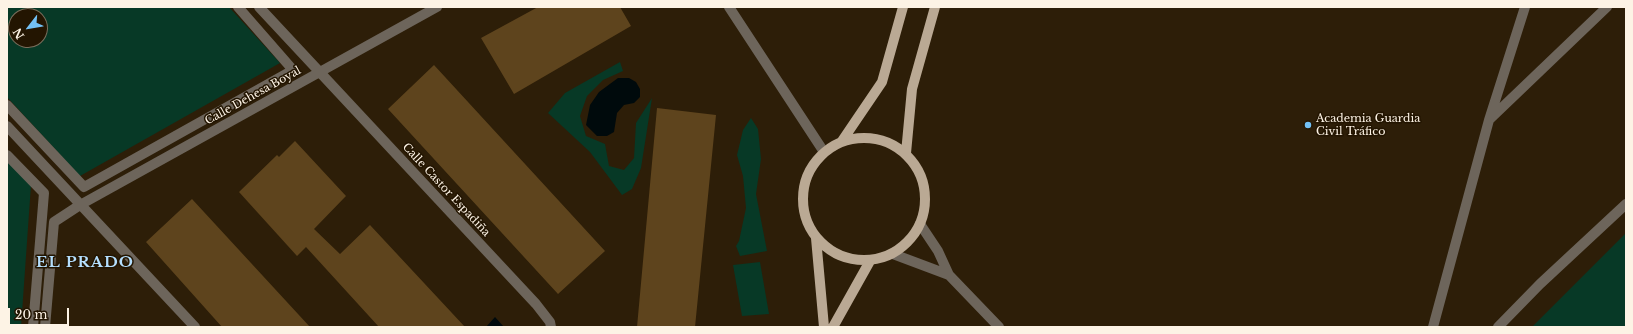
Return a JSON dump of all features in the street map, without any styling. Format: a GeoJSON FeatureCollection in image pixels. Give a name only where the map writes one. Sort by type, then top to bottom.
{"type":"FeatureCollection","features":[{"type":"Feature","properties":{"kind":"main road"},"geometry":{"type":"LineString","coordinates":[[842,141],[882,82],[903,7]]}},
{"type":"Feature","properties":{"kind":"main road"},"geometry":{"type":"LineString","coordinates":[[906,153],[912,89],[935,7]]}},
{"type":"Feature","properties":{"kind":"main road"},"geometry":{"type":"LineString","coordinates":[[868,137],[888,142],[906,153],[920,172],[926,192],[924,214],[912,239],[893,254],[870,261],[849,259],[832,252],[816,238],[805,217],[802,196],[809,171],[824,152],[842,141],[868,137]]}},
{"type":"Feature","properties":{"kind":"main road"},"geometry":{"type":"LineString","coordinates":[[816,238],[824,327]]}},
{"type":"Feature","properties":{"kind":"main road"},"geometry":{"type":"LineString","coordinates":[[833,327],[870,261]]}},
{"type":"Feature","properties":{"kind":"street"},"geometry":{"type":"LineString","coordinates":[[7,105],[84,187],[293,70],[238,7]]}},
{"type":"Feature","properties":{"kind":"street","name":"Calle Castor Espadiña"},"geometry":{"type":"LineString","coordinates":[[259,7],[536,304],[550,322],[551,327]]}},
{"type":"Feature","properties":{"kind":"street","name":"Calle Dehesa Boyal"},"geometry":{"type":"LineString","coordinates":[[45,327],[54,222],[80,205],[437,7]]}},
{"type":"Feature","properties":{"kind":"street"},"geometry":{"type":"LineString","coordinates":[[729,7],[824,152]]}},
{"type":"Feature","properties":{"kind":"street"},"geometry":{"type":"LineString","coordinates":[[1432,327],[1489,120],[1525,7]]}},
{"type":"Feature","properties":{"kind":"street"},"geometry":{"type":"LineString","coordinates":[[1489,120],[1607,7]]}},
{"type":"Feature","properties":{"kind":"street"},"geometry":{"type":"LineString","coordinates":[[7,126],[195,327]]}},
{"type":"Feature","properties":{"kind":"street"},"geometry":{"type":"LineString","coordinates":[[7,155],[44,193],[33,327]]}},
{"type":"Feature","properties":{"kind":"street"},"geometry":{"type":"LineString","coordinates":[[1498,327],[1540,284],[1626,204]]}},
{"type":"Feature","properties":{"kind":"street"},"geometry":{"type":"LineString","coordinates":[[920,224],[938,251],[949,275],[999,327]]}},
{"type":"Feature","properties":{"kind":"street"},"geometry":{"type":"LineString","coordinates":[[893,254],[949,275]]}},
{"type":"Feature","properties":{"kind":"green space"},"geometry":{"type":"Polygon","coordinates":[[[7,7],[229,7],[280,63],[80,176],[7,97],[7,7]]]}},
{"type":"Feature","properties":{"kind":"green space"},"geometry":{"type":"Polygon","coordinates":[[[620,62],[623,71],[603,80],[587,96],[580,116],[586,136],[605,144],[609,166],[624,170],[634,158],[636,123],[652,98],[641,168],[632,189],[622,195],[590,152],[548,113],[565,93],[620,62]]]}},
{"type":"Feature","properties":{"kind":"green space"},"geometry":{"type":"Polygon","coordinates":[[[751,118],[758,129],[761,159],[756,194],[767,251],[740,256],[736,246],[739,241],[746,208],[743,176],[737,155],[743,130],[751,118]]]}},
{"type":"Feature","properties":{"kind":"green space"},"geometry":{"type":"Polygon","coordinates":[[[7,161],[31,185],[21,327],[7,327],[7,161]]]}},
{"type":"Feature","properties":{"kind":"green space"},"geometry":{"type":"Polygon","coordinates":[[[1626,233],[1626,327],[1532,327],[1626,233]]]}},
{"type":"Feature","properties":{"kind":"green space"},"geometry":{"type":"Polygon","coordinates":[[[760,262],[769,314],[742,316],[733,265],[760,262]]]}},
{"type":"Feature","properties":{"kind":"shaded area"},"geometry":{"type":"Polygon","coordinates":[[[618,78],[629,78],[636,82],[640,89],[640,97],[634,103],[624,105],[617,113],[614,132],[607,136],[597,136],[586,125],[590,105],[599,92],[618,78]]]}},
{"type":"Feature","properties":{"kind":"shaded area"},"geometry":{"type":"Polygon","coordinates":[[[495,317],[504,327],[486,327],[495,317]]]}},
{"type":"Feature","properties":{"kind":"building"},"geometry":{"type":"Polygon","coordinates":[[[538,7],[620,7],[631,26],[514,94],[481,38],[538,7]]]}},
{"type":"Feature","properties":{"kind":"building"},"geometry":{"type":"Polygon","coordinates":[[[434,65],[605,251],[558,294],[388,109],[434,65]]]}},
{"type":"Feature","properties":{"kind":"building"},"geometry":{"type":"Polygon","coordinates":[[[657,108],[716,115],[695,327],[637,327],[657,108]]]}},
{"type":"Feature","properties":{"kind":"building"},"geometry":{"type":"Polygon","coordinates":[[[295,141],[346,196],[314,229],[340,254],[370,225],[465,327],[379,327],[306,247],[297,256],[239,192],[277,155],[279,157],[295,141]]]}},
{"type":"Feature","properties":{"kind":"building"},"geometry":{"type":"Polygon","coordinates":[[[192,199],[310,327],[222,327],[146,242],[192,199]]]}},
{"type":"Feature","properties":{"kind":"place","name":"Academia Guardia Civil Tráfico"},"geometry":{"type":"Point","coordinates":[1308,125]}},
{"type":"Feature","properties":{"kind":"district","name":"EL PRADO"},"geometry":{"type":"Point","coordinates":[85,263]}}]}
